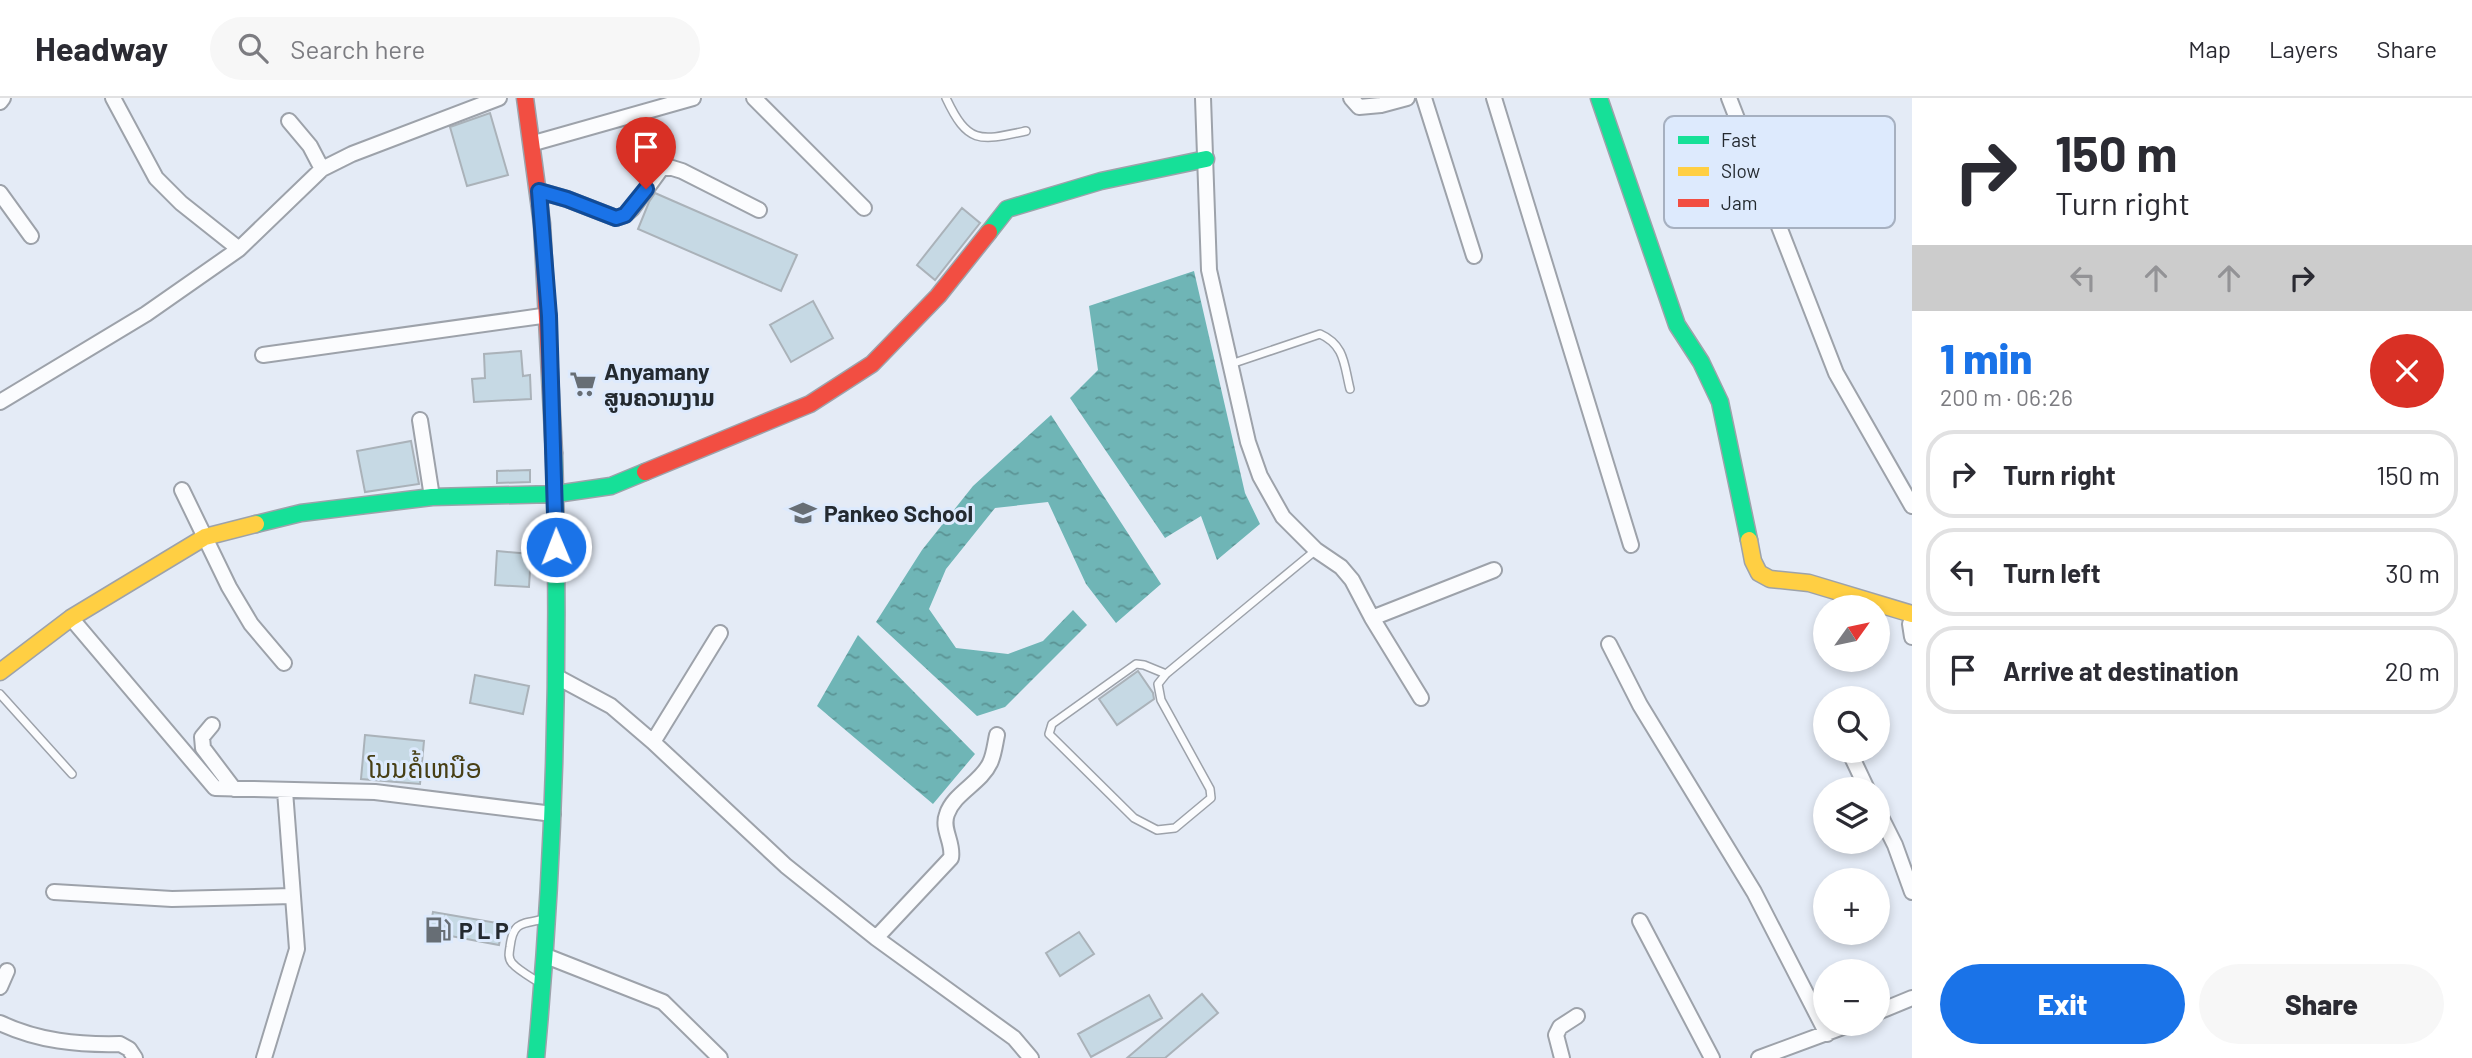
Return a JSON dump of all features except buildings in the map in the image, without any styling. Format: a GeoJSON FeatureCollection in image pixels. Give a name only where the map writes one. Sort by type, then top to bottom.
{"type":"FeatureCollection","features":[{"type":"Feature","properties":{"kind":"street"},"geometry":{"type":"LineString","coordinates":[[0,102],[3,98]]}},
{"type":"Feature","properties":{"kind":"street"},"geometry":{"type":"LineString","coordinates":[[113,98],[156,178],[181,203],[239,249]]}},
{"type":"Feature","properties":{"kind":"street"},"geometry":{"type":"LineString","coordinates":[[0,402],[146,314],[239,249],[322,169],[352,154],[499,98]]}},
{"type":"Feature","properties":{"kind":"street"},"geometry":{"type":"LineString","coordinates":[[525,98],[534,144],[549,316],[559,678],[549,918],[536,1058]]}},
{"type":"Feature","properties":{"kind":"street"},"geometry":{"type":"LineString","coordinates":[[534,144],[693,98]]}},
{"type":"Feature","properties":{"kind":"street"},"geometry":{"type":"LineString","coordinates":[[754,98],[864,208]]}},
{"type":"Feature","properties":{"kind":"street"},"geometry":{"type":"LineString","coordinates":[[1203,98],[1209,270],[1248,442],[1260,476],[1283,517],[1316,550],[1341,567],[1352,580],[1421,698]]}},
{"type":"Feature","properties":{"kind":"street"},"geometry":{"type":"LineString","coordinates":[[1351,98],[1359,107],[1407,98]]}},
{"type":"Feature","properties":{"kind":"street"},"geometry":{"type":"LineString","coordinates":[[1424,98],[1474,256]]}},
{"type":"Feature","properties":{"kind":"street"},"geometry":{"type":"LineString","coordinates":[[1494,98],[1631,545]]}},
{"type":"Feature","properties":{"kind":"street"},"geometry":{"type":"LineString","coordinates":[[1599,98],[1677,325],[1701,362],[1720,402],[1753,561],[1759,573],[1770,579],[1809,583],[1912,614]]}},
{"type":"Feature","properties":{"kind":"street"},"geometry":{"type":"LineString","coordinates":[[1729,98],[1736,116]]}},
{"type":"Feature","properties":{"kind":"street"},"geometry":{"type":"LineString","coordinates":[[289,121],[310,146],[322,169]]}},
{"type":"Feature","properties":{"kind":"street"},"geometry":{"type":"LineString","coordinates":[[0,673],[71,618],[205,537],[301,513],[432,497],[556,494],[611,486],[735,437],[810,404],[872,364],[938,296],[1007,209],[1101,181],[1206,159]]}},
{"type":"Feature","properties":{"kind":"street"},"geometry":{"type":"LineString","coordinates":[[539,191],[616,218],[625,215],[661,169],[669,166],[759,210]]}},
{"type":"Feature","properties":{"kind":"street"},"geometry":{"type":"LineString","coordinates":[[0,193],[31,236]]}},
{"type":"Feature","properties":{"kind":"street"},"geometry":{"type":"LineString","coordinates":[[1780,228],[1836,373],[1912,506]]}},
{"type":"Feature","properties":{"kind":"street"},"geometry":{"type":"LineString","coordinates":[[263,355],[549,316]]}},
{"type":"Feature","properties":{"kind":"street"},"geometry":{"type":"LineString","coordinates":[[420,420],[432,497]]}},
{"type":"Feature","properties":{"kind":"street"},"geometry":{"type":"LineString","coordinates":[[182,490],[229,587],[251,624],[285,663]]}},
{"type":"Feature","properties":{"kind":"street"},"geometry":{"type":"LineString","coordinates":[[1372,618],[1493,570]]}},
{"type":"Feature","properties":{"kind":"street"},"geometry":{"type":"LineString","coordinates":[[71,618],[215,788],[375,792],[552,814]]}},
{"type":"Feature","properties":{"kind":"street"},"geometry":{"type":"LineString","coordinates":[[1912,621],[1912,637]]}},
{"type":"Feature","properties":{"kind":"street"},"geometry":{"type":"LineString","coordinates":[[653,742],[720,633]]}},
{"type":"Feature","properties":{"kind":"street"},"geometry":{"type":"LineString","coordinates":[[1609,644],[1640,705],[1754,892],[1813,1007]]}},
{"type":"Feature","properties":{"kind":"street"},"geometry":{"type":"LineString","coordinates":[[559,678],[611,706],[786,866],[876,938],[1014,1038],[1031,1058]]}},
{"type":"Feature","properties":{"kind":"street"},"geometry":{"type":"LineString","coordinates":[[212,725],[202,737],[203,748],[234,789]]}},
{"type":"Feature","properties":{"kind":"street"},"geometry":{"type":"LineString","coordinates":[[876,938],[951,858],[952,852],[945,829],[946,817],[951,805],[990,764],[997,735]]}},
{"type":"Feature","properties":{"kind":"street"},"geometry":{"type":"LineString","coordinates":[[264,1058],[298,948],[285,791]]}},
{"type":"Feature","properties":{"kind":"street"},"geometry":{"type":"LineString","coordinates":[[1890,835],[1912,892]]}},
{"type":"Feature","properties":{"kind":"street"},"geometry":{"type":"LineString","coordinates":[[54,892],[172,899],[292,896]]}},
{"type":"Feature","properties":{"kind":"street"},"geometry":{"type":"LineString","coordinates":[[1640,921],[1713,1058]]}},
{"type":"Feature","properties":{"kind":"street"},"geometry":{"type":"LineString","coordinates":[[546,956],[663,1002],[720,1058]]}},
{"type":"Feature","properties":{"kind":"street"},"geometry":{"type":"LineString","coordinates":[[0,987],[7,971]]}},
{"type":"Feature","properties":{"kind":"street"},"geometry":{"type":"LineString","coordinates":[[1890,1007],[1912,998]]}},
{"type":"Feature","properties":{"kind":"street"},"geometry":{"type":"LineString","coordinates":[[1562,1058],[1556,1035],[1560,1027],[1577,1016]]}},
{"type":"Feature","properties":{"kind":"street"},"geometry":{"type":"LineString","coordinates":[[0,1023],[47,1040],[120,1044],[129,1049],[135,1058]]}},
{"type":"Feature","properties":{"kind":"street"},"geometry":{"type":"LineString","coordinates":[[1759,1058],[1821,1036]]}},
{"type":"Feature","properties":{"kind":"lane"},"geometry":{"type":"LineString","coordinates":[[946,98],[954,116],[968,132],[988,139],[1026,131]]}},
{"type":"Feature","properties":{"kind":"lane"},"geometry":{"type":"LineString","coordinates":[[1231,364],[1320,334],[1333,340],[1341,352],[1350,389]]}},
{"type":"Feature","properties":{"kind":"lane"},"geometry":{"type":"LineString","coordinates":[[1166,674],[1136,664],[1052,724],[1049,730],[1049,734],[1134,818],[1157,830],[1175,828],[1211,798],[1210,789],[1161,700],[1158,684],[1166,674],[1316,550]]}},
{"type":"Feature","properties":{"kind":"lane"},"geometry":{"type":"LineString","coordinates":[[0,695],[72,774]]}},
{"type":"Feature","properties":{"kind":"lane"},"geometry":{"type":"LineString","coordinates":[[544,986],[513,965],[508,956],[511,933],[518,925],[549,918]]}},
{"type":"Feature","properties":{"kind":"water"},"geometry":{"type":"Polygon","coordinates":[[[1194,271],[1245,493],[1260,524],[1217,560],[1201,516],[1165,538],[1070,398],[1098,370],[1089,306],[1194,271]]]}},
{"type":"Feature","properties":{"kind":"water"},"geometry":{"type":"Polygon","coordinates":[[[1051,415],[1161,584],[1116,623],[1086,584],[1048,502],[995,508],[946,569],[929,609],[956,648],[1008,654],[1043,641],[1073,610],[1087,625],[1005,707],[977,716],[876,622],[922,550],[973,486],[1051,415]]]}},
{"type":"Feature","properties":{"kind":"water"},"geometry":{"type":"Polygon","coordinates":[[[858,635],[975,754],[933,804],[817,706],[858,635]]]}},
{"type":"Feature","properties":{"kind":"traffic: fast"},"geometry":{"type":"LineString","coordinates":[[1599,98],[1677,325],[1701,362],[1720,402],[1749,540]]}},
{"type":"Feature","properties":{"kind":"traffic: fast"},"geometry":{"type":"LineString","coordinates":[[989,232],[1007,209],[1101,181],[1206,159]]}},
{"type":"Feature","properties":{"kind":"traffic: fast"},"geometry":{"type":"LineString","coordinates":[[536,1058],[552,832],[556,681],[554,453]]}},
{"type":"Feature","properties":{"kind":"traffic: fast"},"geometry":{"type":"LineString","coordinates":[[256,524],[301,513],[432,497],[556,494],[611,486],[645,472]]}},
{"type":"Feature","properties":{"kind":"traffic: slow"},"geometry":{"type":"LineString","coordinates":[[0,672],[71,618],[205,537],[256,524]]}},
{"type":"Feature","properties":{"kind":"traffic: slow"},"geometry":{"type":"LineString","coordinates":[[1749,540],[1753,561],[1759,573],[1770,579],[1809,583],[1912,614]]}},
{"type":"Feature","properties":{"kind":"traffic: jam"},"geometry":{"type":"LineString","coordinates":[[525,98],[542,224],[554,453]]}},
{"type":"Feature","properties":{"kind":"traffic: jam"},"geometry":{"type":"LineString","coordinates":[[645,472],[810,404],[872,364],[938,296],[989,232]]}},
{"type":"Feature","properties":{"kind":"place","name":"Anyamany ສູນຄວາມງາມ"},"geometry":{"type":"Point","coordinates":[583,384]}},
{"type":"Feature","properties":{"kind":"place","name":"Pankeo School"},"geometry":{"type":"Point","coordinates":[803,513]}},
{"type":"Feature","properties":{"kind":"place","name":"P L P"},"geometry":{"type":"Point","coordinates":[438,930]}},
{"type":"Feature","properties":{"kind":"district","name":"ໂນນຄໍ້ເຫນືອ"},"geometry":{"type":"Point","coordinates":[425,767]}},
{"type":"Feature","properties":{"kind":"route"},"geometry":{"type":"LineString","coordinates":[[556,547],[549,316],[539,191],[616,218],[632,209],[646,189]]}}]}
